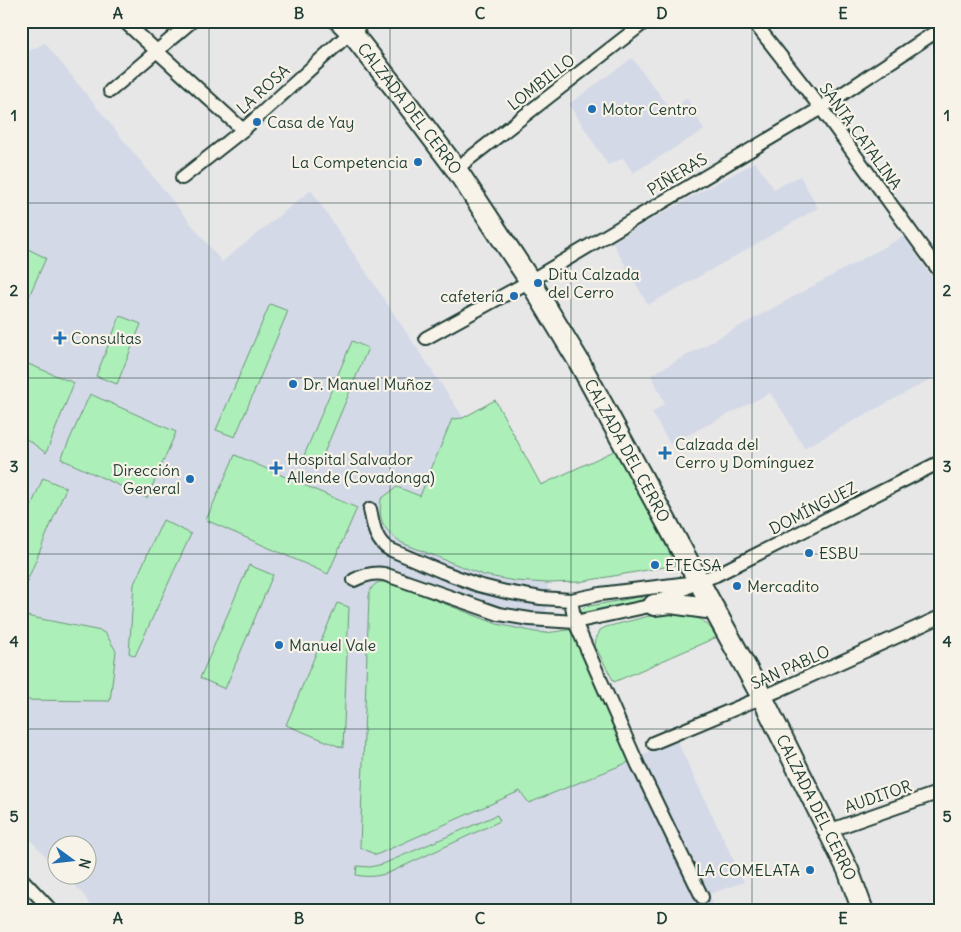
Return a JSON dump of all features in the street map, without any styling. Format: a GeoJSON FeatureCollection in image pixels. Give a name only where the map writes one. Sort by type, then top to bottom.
{"type":"FeatureCollection","features":[{"type":"Feature","properties":{"kind":"main road","name":"CALZADA DEL CERRO"},"geometry":{"type":"LineString","coordinates":[[352,25],[402,97],[456,169],[530,281],[578,360],[762,698],[848,870],[863,911]]}},
{"type":"Feature","properties":{"kind":"main road"},"geometry":{"type":"LineString","coordinates":[[654,604],[671,603],[714,609]]}},
{"type":"Feature","properties":{"kind":"street"},"geometry":{"type":"LineString","coordinates":[[124,21],[243,130]]}},
{"type":"Feature","properties":{"kind":"street"},"geometry":{"type":"LineString","coordinates":[[110,91],[192,21]]}},
{"type":"Feature","properties":{"kind":"street","name":"LOMBILLO"},"geometry":{"type":"LineString","coordinates":[[456,169],[646,21]]}},
{"type":"Feature","properties":{"kind":"street","name":"SANTA CATALINA"},"geometry":{"type":"LineString","coordinates":[[753,21],[935,257],[940,272]]}},
{"type":"Feature","properties":{"kind":"street","name":"LA ROSA"},"geometry":{"type":"LineString","coordinates":[[182,178],[243,130],[352,25]]}},
{"type":"Feature","properties":{"kind":"street","name":"PIÑERAS"},"geometry":{"type":"LineString","coordinates":[[426,338],[530,281],[821,108],[940,29]]}},
{"type":"Feature","properties":{"kind":"street","name":"DOMÍNGUEZ"},"geometry":{"type":"LineString","coordinates":[[354,580],[369,574],[384,574],[499,614],[530,619],[575,622],[654,604],[699,581],[716,575],[940,462]]}},
{"type":"Feature","properties":{"kind":"street","name":"DOMÍNGUEZ"},"geometry":{"type":"LineString","coordinates":[[370,509],[378,539],[384,546],[443,572],[478,585],[506,592],[541,598],[571,600],[600,594],[699,581]]}},
{"type":"Feature","properties":{"kind":"street"},"geometry":{"type":"LineString","coordinates":[[571,600],[575,622],[638,766],[702,897]]}},
{"type":"Feature","properties":{"kind":"street","name":"SAN PABLO"},"geometry":{"type":"LineString","coordinates":[[653,743],[762,698],[940,617]]}},
{"type":"Feature","properties":{"kind":"street","name":"AUDITOR"},"geometry":{"type":"LineString","coordinates":[[828,831],[940,792]]}},
{"type":"Feature","properties":{"kind":"street"},"geometry":{"type":"LineString","coordinates":[[21,878],[52,911]]}},
{"type":"Feature","properties":{"kind":"shaded area","name":"Hospital Salvador Allende (Covadonga)"},"geometry":{"type":"Polygon","coordinates":[[[45,43],[222,262],[311,190],[463,417],[495,400],[540,485],[616,450],[579,582],[548,583],[545,633],[576,629],[629,761],[676,739],[744,882],[709,894],[716,911],[94,911],[83,894],[73,884],[98,884],[98,834],[48,834],[48,858],[21,830],[21,55],[45,43]]]}},
{"type":"Feature","properties":{"kind":"shaded area"},"geometry":{"type":"Polygon","coordinates":[[[632,58],[672,111],[687,98],[704,130],[633,173],[623,158],[608,165],[569,104],[632,58]]]}},
{"type":"Feature","properties":{"kind":"shaded area"},"geometry":{"type":"Polygon","coordinates":[[[755,162],[774,189],[800,176],[818,208],[648,305],[612,242],[755,162]]]}},
{"type":"Feature","properties":{"kind":"shaded area"},"geometry":{"type":"Polygon","coordinates":[[[904,236],[940,289],[940,374],[804,448],[770,393],[670,444],[652,413],[665,403],[651,375],[904,236]]]}},
{"type":"Feature","properties":{"kind":"shaded area"},"geometry":{"type":"Polygon","coordinates":[[[21,889],[41,911],[21,911],[21,889]]]}},
{"type":"Feature","properties":{"kind":"green space"},"geometry":{"type":"Polygon","coordinates":[[[22,246],[46,258],[21,314],[21,249],[22,246]]]}},
{"type":"Feature","properties":{"kind":"green space"},"geometry":{"type":"Polygon","coordinates":[[[270,304],[288,311],[235,437],[216,430],[270,304]]]}},
{"type":"Feature","properties":{"kind":"green space"},"geometry":{"type":"Polygon","coordinates":[[[120,316],[141,324],[117,384],[96,376],[120,316]]]}},
{"type":"Feature","properties":{"kind":"green space"},"geometry":{"type":"Polygon","coordinates":[[[352,341],[368,348],[319,465],[303,458],[352,341]]]}},
{"type":"Feature","properties":{"kind":"green space"},"geometry":{"type":"Polygon","coordinates":[[[21,361],[74,383],[46,453],[21,435],[21,361]]]}},
{"type":"Feature","properties":{"kind":"green space"},"geometry":{"type":"Polygon","coordinates":[[[90,394],[176,432],[147,498],[61,459],[90,394]]]}},
{"type":"Feature","properties":{"kind":"green space"},"geometry":{"type":"Polygon","coordinates":[[[495,400],[541,485],[616,450],[676,565],[579,582],[515,581],[483,575],[402,543],[391,534],[384,525],[380,514],[381,499],[397,487],[420,496],[452,419],[463,418],[495,400]]]}},
{"type":"Feature","properties":{"kind":"green space"},"geometry":{"type":"Polygon","coordinates":[[[235,455],[357,508],[328,574],[206,520],[235,455]]]}},
{"type":"Feature","properties":{"kind":"green space"},"geometry":{"type":"Polygon","coordinates":[[[43,478],[66,488],[21,596],[21,530],[43,478]]]}},
{"type":"Feature","properties":{"kind":"green space"},"geometry":{"type":"Polygon","coordinates":[[[163,520],[191,534],[135,656],[129,653],[134,584],[163,520]]]}},
{"type":"Feature","properties":{"kind":"green space"},"geometry":{"type":"Polygon","coordinates":[[[249,565],[273,575],[225,689],[200,678],[249,565]]]}},
{"type":"Feature","properties":{"kind":"green space"},"geometry":{"type":"Polygon","coordinates":[[[379,582],[404,588],[497,624],[545,633],[575,629],[629,762],[529,803],[520,791],[376,855],[360,847],[369,596],[372,587],[379,582]]]}},
{"type":"Feature","properties":{"kind":"green space"},"geometry":{"type":"Polygon","coordinates":[[[639,597],[643,598],[642,602],[584,614],[581,613],[584,607],[639,597]]]}},
{"type":"Feature","properties":{"kind":"green space"},"geometry":{"type":"Polygon","coordinates":[[[337,603],[349,607],[343,748],[286,725],[337,603]]]}},
{"type":"Feature","properties":{"kind":"green space"},"geometry":{"type":"Polygon","coordinates":[[[673,611],[698,618],[708,625],[717,637],[614,682],[595,646],[600,630],[673,611]]]}},
{"type":"Feature","properties":{"kind":"green space"},"geometry":{"type":"Polygon","coordinates":[[[21,615],[101,631],[106,634],[116,651],[110,701],[21,700],[21,615]]]}},
{"type":"Feature","properties":{"kind":"green space"},"geometry":{"type":"Polygon","coordinates":[[[497,815],[500,821],[393,871],[375,876],[356,875],[357,866],[370,867],[383,864],[497,815]]]}},
{"type":"Feature","properties":{"kind":"place","name":"Motor Centro"},"geometry":{"type":"Point","coordinates":[592,109]}},
{"type":"Feature","properties":{"kind":"place","name":"Casa de Yay"},"geometry":{"type":"Point","coordinates":[257,122]}},
{"type":"Feature","properties":{"kind":"place","name":"La Competencia"},"geometry":{"type":"Point","coordinates":[418,162]}},
{"type":"Feature","properties":{"kind":"place","name":"Ditu Calzada del Cerro"},"geometry":{"type":"Point","coordinates":[538,283]}},
{"type":"Feature","properties":{"kind":"place","name":"cafetería"},"geometry":{"type":"Point","coordinates":[514,296]}},
{"type":"Feature","properties":{"kind":"place","name":"Consultas"},"geometry":{"type":"Point","coordinates":[60,338]}},
{"type":"Feature","properties":{"kind":"place","name":"Dr. Manuel Muñoz"},"geometry":{"type":"Point","coordinates":[293,384]}},
{"type":"Feature","properties":{"kind":"place","name":"Calzada del Cerro y Domínguez"},"geometry":{"type":"Point","coordinates":[665,453]}},
{"type":"Feature","properties":{"kind":"place","name":"Hospital Salvador Allende (Covadonga)"},"geometry":{"type":"Point","coordinates":[276,468]}},
{"type":"Feature","properties":{"kind":"place","name":"Dirección General"},"geometry":{"type":"Point","coordinates":[190,479]}},
{"type":"Feature","properties":{"kind":"place","name":"ESBU"},"geometry":{"type":"Point","coordinates":[809,553]}},
{"type":"Feature","properties":{"kind":"place","name":"ETECSA"},"geometry":{"type":"Point","coordinates":[655,565]}},
{"type":"Feature","properties":{"kind":"place","name":"Mercadito"},"geometry":{"type":"Point","coordinates":[737,586]}},
{"type":"Feature","properties":{"kind":"place","name":"Manuel Vale"},"geometry":{"type":"Point","coordinates":[279,645]}},
{"type":"Feature","properties":{"kind":"place","name":"LA COMELATA"},"geometry":{"type":"Point","coordinates":[810,870]}}]}
